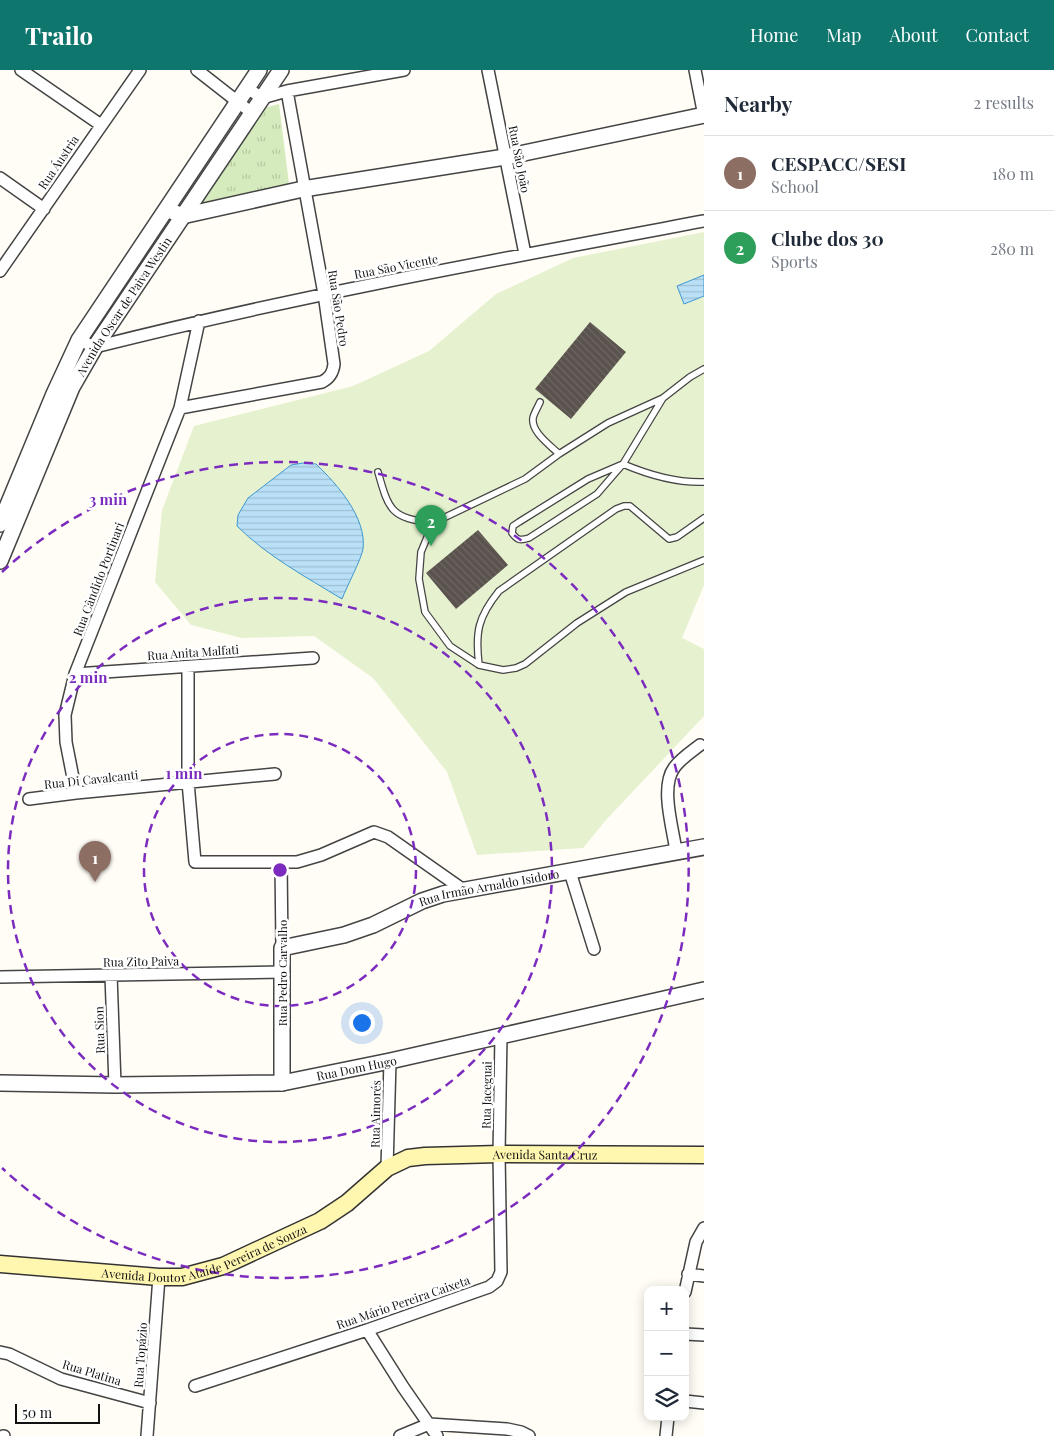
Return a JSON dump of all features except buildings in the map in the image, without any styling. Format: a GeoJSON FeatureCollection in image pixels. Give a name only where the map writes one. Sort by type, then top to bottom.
{"type":"FeatureCollection","features":[{"type":"Feature","properties":{"kind":"main road","name":"Avenida Santa Cruz"},"geometry":{"type":"LineString","coordinates":[[387,1168],[408,1158],[425,1156],[499,1154],[704,1155]]}},
{"type":"Feature","properties":{"kind":"main road","name":"Avenida Doutor Ataíde Pereira de Souza"},"geometry":{"type":"LineString","coordinates":[[0,1264],[159,1277],[182,1277],[223,1266],[320,1221],[347,1203],[387,1168]]}},
{"type":"Feature","properties":{"kind":"street"},"geometry":{"type":"LineString","coordinates":[[21,70],[101,125]]}},
{"type":"Feature","properties":{"kind":"street","name":"Rua Áustria"},"geometry":{"type":"LineString","coordinates":[[0,270],[140,70]]}},
{"type":"Feature","properties":{"kind":"street"},"geometry":{"type":"LineString","coordinates":[[197,70],[252,113]]}},
{"type":"Feature","properties":{"kind":"street","name":"Avenida Oscar de Paiva Westin"},"geometry":{"type":"LineString","coordinates":[[0,561],[5,520],[54,394],[79,340],[259,70]]}},
{"type":"Feature","properties":{"kind":"street","name":"Avenida Oscar de Paiva Westin"},"geometry":{"type":"LineString","coordinates":[[5,520],[72,387],[95,347],[281,70]]}},
{"type":"Feature","properties":{"kind":"street"},"geometry":{"type":"LineString","coordinates":[[246,88],[262,98],[287,91],[404,70]]}},
{"type":"Feature","properties":{"kind":"street","name":"Rua São João"},"geometry":{"type":"LineString","coordinates":[[488,70],[525,254]]}},
{"type":"Feature","properties":{"kind":"street"},"geometry":{"type":"LineString","coordinates":[[167,209],[182,216],[304,189],[505,157],[704,115],[695,70]]}},
{"type":"Feature","properties":{"kind":"street","name":"Rua São Pedro"},"geometry":{"type":"LineString","coordinates":[[180,408],[322,382],[329,379],[333,372],[334,364],[324,294],[287,91]]}},
{"type":"Feature","properties":{"kind":"street"},"geometry":{"type":"LineString","coordinates":[[0,178],[44,209]]}},
{"type":"Feature","properties":{"kind":"street","name":"Rua São Vicente"},"geometry":{"type":"LineString","coordinates":[[95,347],[199,321],[324,294],[704,221]]}},
{"type":"Feature","properties":{"kind":"street","name":"Rua Cândido Portinari"},"geometry":{"type":"LineString","coordinates":[[76,793],[66,742],[65,715],[75,674],[180,408],[199,321]]}},
{"type":"Feature","properties":{"kind":"street"},"geometry":{"type":"LineString","coordinates":[[79,340],[95,347]]}},
{"type":"Feature","properties":{"kind":"street","name":"Rua Anita Malfati"},"geometry":{"type":"LineString","coordinates":[[75,674],[313,658]]}},
{"type":"Feature","properties":{"kind":"street"},"geometry":{"type":"LineString","coordinates":[[188,667],[188,782],[195,862],[297,862],[321,855],[374,832],[388,837],[465,891]]}},
{"type":"Feature","properties":{"kind":"street"},"geometry":{"type":"LineString","coordinates":[[676,852],[668,799],[669,775],[675,766],[700,745]]}},
{"type":"Feature","properties":{"kind":"street","name":"Rua Di Cavalcanti"},"geometry":{"type":"LineString","coordinates":[[29,799],[275,774]]}},
{"type":"Feature","properties":{"kind":"street","name":"Rua Irmão Arnaldo Isidoro"},"geometry":{"type":"LineString","coordinates":[[282,948],[344,935],[443,894],[704,847]]}},
{"type":"Feature","properties":{"kind":"street","name":"Rua Pedro Carvalho"},"geometry":{"type":"LineString","coordinates":[[282,862],[282,1083]]}},
{"type":"Feature","properties":{"kind":"street"},"geometry":{"type":"LineString","coordinates":[[570,872],[594,949]]}},
{"type":"Feature","properties":{"kind":"street","name":"Rua Zito Paiva"},"geometry":{"type":"LineString","coordinates":[[0,977],[283,972]]}},
{"type":"Feature","properties":{"kind":"street","name":"Rua Sion"},"geometry":{"type":"LineString","coordinates":[[111,975],[115,1084]]}},
{"type":"Feature","properties":{"kind":"street","name":"Rua Dom Hugo"},"geometry":{"type":"LineString","coordinates":[[0,1083],[282,1083],[390,1061],[704,990]]}},
{"type":"Feature","properties":{"kind":"street","name":"Rua Jaceguai"},"geometry":{"type":"LineString","coordinates":[[499,1154],[501,1036]]}},
{"type":"Feature","properties":{"kind":"street","name":"Rua Aimorés"},"geometry":{"type":"LineString","coordinates":[[387,1168],[390,1061]]}},
{"type":"Feature","properties":{"kind":"street","name":"Rua Mário Pereira Caixeta"},"geometry":{"type":"LineString","coordinates":[[195,1386],[367,1330],[489,1287],[497,1281],[500,1272],[499,1154]]}},
{"type":"Feature","properties":{"kind":"street"},"geometry":{"type":"LineString","coordinates":[[686,1286],[696,1242],[704,1228]]}},
{"type":"Feature","properties":{"kind":"street"},"geometry":{"type":"LineString","coordinates":[[688,1274],[704,1276]]}},
{"type":"Feature","properties":{"kind":"street","name":"Rua Topázio"},"geometry":{"type":"LineString","coordinates":[[147,1436],[159,1277]]}},
{"type":"Feature","properties":{"kind":"street"},"geometry":{"type":"LineString","coordinates":[[367,1330],[437,1436]]}},
{"type":"Feature","properties":{"kind":"street"},"geometry":{"type":"LineString","coordinates":[[689,1334],[704,1335]]}},
{"type":"Feature","properties":{"kind":"street","name":"Rua Platina"},"geometry":{"type":"LineString","coordinates":[[0,1352],[9,1354],[61,1379],[150,1403]]}},
{"type":"Feature","properties":{"kind":"street"},"geometry":{"type":"LineString","coordinates":[[689,1401],[704,1403]]}},
{"type":"Feature","properties":{"kind":"street"},"geometry":{"type":"LineString","coordinates":[[666,1436],[668,1421]]}},
{"type":"Feature","properties":{"kind":"street"},"geometry":{"type":"LineString","coordinates":[[400,1436],[429,1424],[507,1429],[529,1436]]}},
{"type":"Feature","properties":{"kind":"lane"},"geometry":{"type":"LineString","coordinates":[[378,472],[386,500],[398,515],[413,520],[433,523],[525,479],[608,423],[663,398],[690,377],[704,369]]}},
{"type":"Feature","properties":{"kind":"lane"},"geometry":{"type":"LineString","coordinates":[[663,398],[622,464],[597,494],[529,538],[522,541],[516,539],[512,532],[513,526],[588,479],[622,464],[649,475],[686,483],[704,482]]}},
{"type":"Feature","properties":{"kind":"lane"},"geometry":{"type":"LineString","coordinates":[[540,402],[533,418],[534,425],[539,435],[560,454]]}},
{"type":"Feature","properties":{"kind":"lane"},"geometry":{"type":"LineString","coordinates":[[478,665],[477,630],[486,607],[499,591],[616,509],[630,506],[669,539],[678,537],[704,518]]}},
{"type":"Feature","properties":{"kind":"lane"},"geometry":{"type":"LineString","coordinates":[[433,523],[421,552],[419,579],[426,612],[450,646],[478,665],[503,670],[525,664],[577,623],[626,592],[704,560]]}},
{"type":"Feature","properties":{"kind":"green space"},"geometry":{"type":"Polygon","coordinates":[[[279,104],[289,184],[201,203],[264,108],[279,104]]]}},
{"type":"Feature","properties":{"kind":"green space"},"geometry":{"type":"Polygon","coordinates":[[[704,232],[704,585],[682,638],[704,649],[704,716],[606,820],[583,848],[477,855],[447,772],[373,678],[314,636],[242,638],[191,625],[155,582],[162,510],[194,426],[353,386],[429,351],[496,294],[573,258],[704,232]]]}},
{"type":"Feature","properties":{"kind":"water"},"geometry":{"type":"Polygon","coordinates":[[[704,275],[704,296],[684,304],[677,286],[704,275]]]}},
{"type":"Feature","properties":{"kind":"water"},"geometry":{"type":"Polygon","coordinates":[[[303,463],[316,464],[333,481],[349,502],[360,525],[363,549],[342,599],[261,547],[237,526],[238,515],[248,498],[291,465],[303,463]]]}},
{"type":"Feature","properties":{"kind":"place","name":"Clube dos 30"},"geometry":{"type":"Point","coordinates":[431,546]}},
{"type":"Feature","properties":{"kind":"place","name":"CESPACC/SESI"},"geometry":{"type":"Point","coordinates":[95,882]}}]}
